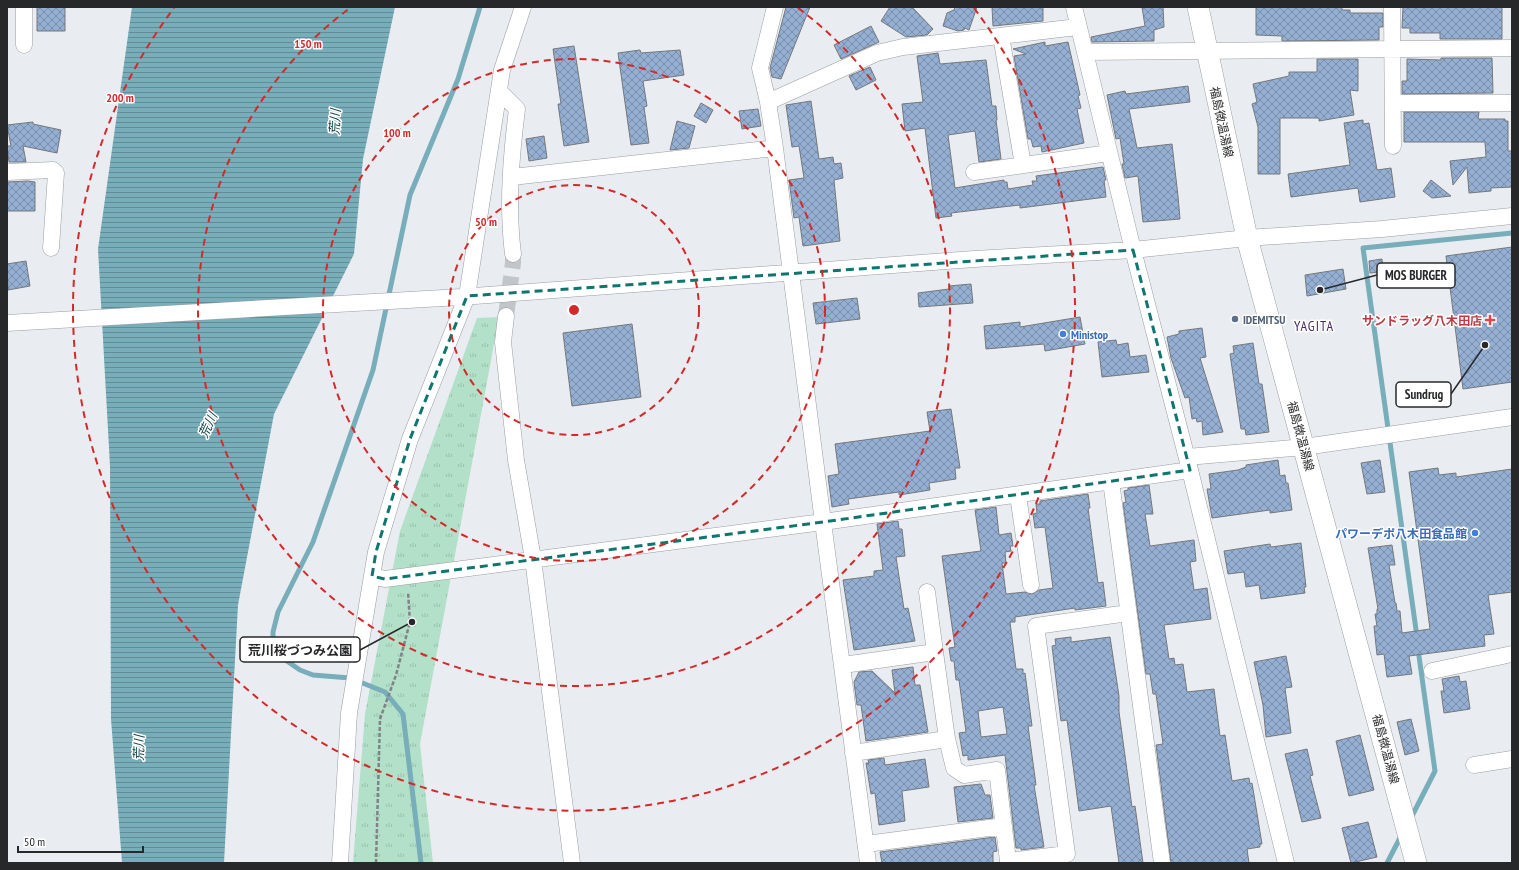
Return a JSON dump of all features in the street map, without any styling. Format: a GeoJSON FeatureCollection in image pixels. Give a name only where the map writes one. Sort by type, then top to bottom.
{"type":"FeatureCollection","features":[{"type":"Feature","properties":{"kind":"main road","name":"福島微温湯線"},"geometry":{"type":"LineString","coordinates":[[1198,7],[1248,238],[1416,863]]}},
{"type":"Feature","properties":{"kind":"street"},"geometry":{"type":"LineString","coordinates":[[24,7],[24,45]]}},
{"type":"Feature","properties":{"kind":"street"},"geometry":{"type":"LineString","coordinates":[[340,863],[349,713],[376,552],[410,439],[464,296],[502,70],[523,7]]}},
{"type":"Feature","properties":{"kind":"street"},"geometry":{"type":"LineString","coordinates":[[775,7],[760,68],[768,102],[792,273],[868,863]]}},
{"type":"Feature","properties":{"kind":"street"},"geometry":{"type":"LineString","coordinates":[[1074,7],[1133,250],[1189,463],[1286,863]]}},
{"type":"Feature","properties":{"kind":"street"},"geometry":{"type":"LineString","coordinates":[[1392,7],[1393,146]]}},
{"type":"Feature","properties":{"kind":"street"},"geometry":{"type":"LineString","coordinates":[[768,102],[877,53],[902,47],[1078,27]]}},
{"type":"Feature","properties":{"kind":"street"},"geometry":{"type":"LineString","coordinates":[[1001,36],[1023,165]]}},
{"type":"Feature","properties":{"kind":"street"},"geometry":{"type":"LineString","coordinates":[[1085,52],[1512,48]]}},
{"type":"Feature","properties":{"kind":"street"},"geometry":{"type":"LineString","coordinates":[[499,92],[517,109],[512,147],[512,177],[509,214],[512,254]]}},
{"type":"Feature","properties":{"kind":"street"},"geometry":{"type":"LineString","coordinates":[[1393,103],[1512,103]]}},
{"type":"Feature","properties":{"kind":"street"},"geometry":{"type":"LineString","coordinates":[[512,177],[775,148]]}},
{"type":"Feature","properties":{"kind":"street"},"geometry":{"type":"LineString","coordinates":[[974,172],[1109,153]]}},
{"type":"Feature","properties":{"kind":"street"},"geometry":{"type":"LineString","coordinates":[[7,172],[53,170],[56,173],[51,248]]}},
{"type":"Feature","properties":{"kind":"street"},"geometry":{"type":"LineString","coordinates":[[7,323],[71,318],[464,296],[1133,250],[1248,238],[1382,229],[1512,216]]}},
{"type":"Feature","properties":{"kind":"street"},"geometry":{"type":"LineString","coordinates":[[506,316],[503,342],[516,460],[533,559],[572,863]]}},
{"type":"Feature","properties":{"kind":"street"},"geometry":{"type":"LineString","coordinates":[[372,576],[385,579],[1018,495],[1110,481],[1189,463],[1512,417]]}},
{"type":"Feature","properties":{"kind":"street"},"geometry":{"type":"LineString","coordinates":[[1110,481],[1162,863]]}},
{"type":"Feature","properties":{"kind":"street"},"geometry":{"type":"LineString","coordinates":[[1018,495],[1031,585]]}},
{"type":"Feature","properties":{"kind":"street"},"geometry":{"type":"LineString","coordinates":[[927,592],[947,739],[954,768],[964,775],[997,770],[1008,861],[1067,854],[1036,626],[1128,613]]}},
{"type":"Feature","properties":{"kind":"street"},"geometry":{"type":"LineString","coordinates":[[843,665],[935,652]]}},
{"type":"Feature","properties":{"kind":"street"},"geometry":{"type":"LineString","coordinates":[[1432,671],[1512,654]]}},
{"type":"Feature","properties":{"kind":"street"},"geometry":{"type":"LineString","coordinates":[[853,753],[947,739]]}},
{"type":"Feature","properties":{"kind":"street"},"geometry":{"type":"LineString","coordinates":[[1474,765],[1512,759]]}},
{"type":"Feature","properties":{"kind":"street"},"geometry":{"type":"LineString","coordinates":[[866,844],[1004,826]]}},
{"type":"Feature","properties":{"kind":"path"},"geometry":{"type":"LineString","coordinates":[[376,863],[380,719],[396,675],[410,622],[408,589]]}},
{"type":"Feature","properties":{"kind":"highlighted area"},"geometry":{"type":"Polygon","coordinates":[[[1133,250],[1190,470],[823,522],[385,579],[372,576],[376,552],[410,439],[467,296],[1133,250]]]}},
{"type":"Feature","properties":{"kind":"green space"},"geometry":{"type":"Polygon","coordinates":[[[499,317],[420,744],[433,863],[353,863],[365,714],[400,531],[477,318],[499,317]]]}},
{"type":"Feature","properties":{"kind":"water","name":"荒川"},"geometry":{"type":"Polygon","coordinates":[[[132,7],[395,7],[363,159],[354,254],[274,414],[238,605],[224,863],[122,863],[111,719],[110,466],[98,249],[132,7]]]}},
{"type":"Feature","properties":{"kind":"building"},"geometry":{"type":"Polygon","coordinates":[[[37,7],[65,7],[65,31],[37,31],[37,7]]]}},
{"type":"Feature","properties":{"kind":"building"},"geometry":{"type":"Polygon","coordinates":[[[786,7],[810,7],[781,79],[772,77],[770,68],[786,7]]]}},
{"type":"Feature","properties":{"kind":"building"},"geometry":{"type":"Polygon","coordinates":[[[890,7],[912,7],[933,29],[927,35],[906,37],[881,21],[890,7]]]}},
{"type":"Feature","properties":{"kind":"building"},"geometry":{"type":"Polygon","coordinates":[[[955,7],[977,7],[969,30],[965,28],[964,30],[958,31],[943,26],[947,13],[954,10],[955,7]]]}},
{"type":"Feature","properties":{"kind":"building"},"geometry":{"type":"Polygon","coordinates":[[[992,7],[1043,7],[1043,21],[993,26],[992,7]]]}},
{"type":"Feature","properties":{"kind":"building"},"geometry":{"type":"Polygon","coordinates":[[[1142,7],[1163,7],[1164,27],[1154,30],[1154,41],[1092,42],[1091,37],[1145,26],[1142,7]]]}},
{"type":"Feature","properties":{"kind":"building"},"geometry":{"type":"Polygon","coordinates":[[[1256,7],[1342,7],[1342,10],[1350,10],[1350,13],[1383,13],[1383,27],[1379,27],[1379,40],[1282,41],[1282,36],[1256,35],[1256,7]]]}},
{"type":"Feature","properties":{"kind":"building"},"geometry":{"type":"Polygon","coordinates":[[[1403,7],[1502,7],[1502,39],[1440,39],[1440,33],[1410,33],[1410,28],[1402,28],[1403,7]]]}},
{"type":"Feature","properties":{"kind":"building"},"geometry":{"type":"Polygon","coordinates":[[[871,26],[879,42],[841,59],[834,45],[871,26]]]}},
{"type":"Feature","properties":{"kind":"building"},"geometry":{"type":"Polygon","coordinates":[[[1045,42],[1045,46],[1068,42],[1080,95],[1078,96],[1081,108],[1077,109],[1084,143],[1042,152],[1041,146],[1033,147],[1031,139],[1028,139],[1014,56],[1026,54],[1013,49],[1045,42]]]}},
{"type":"Feature","properties":{"kind":"building"},"geometry":{"type":"Polygon","coordinates":[[[574,46],[589,142],[564,146],[558,104],[561,104],[553,49],[574,46]]]}},
{"type":"Feature","properties":{"kind":"building"},"geometry":{"type":"Polygon","coordinates":[[[640,50],[641,53],[680,50],[684,75],[643,81],[647,106],[644,107],[649,143],[631,145],[618,53],[640,50]]]}},
{"type":"Feature","properties":{"kind":"building"},"geometry":{"type":"Polygon","coordinates":[[[938,53],[940,64],[986,60],[992,106],[996,106],[996,120],[1001,159],[979,162],[975,131],[948,135],[955,188],[1004,180],[1004,182],[1007,182],[1008,189],[1033,185],[1032,181],[1037,181],[1036,176],[1103,167],[1106,180],[1104,180],[1106,197],[1020,208],[1020,205],[951,213],[952,216],[936,218],[925,128],[905,131],[902,104],[923,102],[917,56],[938,53]]]}},
{"type":"Feature","properties":{"kind":"building"},"geometry":{"type":"Polygon","coordinates":[[[1441,58],[1492,58],[1493,93],[1402,94],[1402,81],[1407,81],[1407,59],[1441,60],[1441,58]]]}},
{"type":"Feature","properties":{"kind":"building"},"geometry":{"type":"Polygon","coordinates":[[[1317,59],[1358,59],[1358,91],[1350,90],[1354,115],[1319,121],[1319,118],[1280,118],[1280,174],[1258,174],[1258,127],[1252,104],[1257,102],[1253,84],[1289,76],[1289,72],[1317,72],[1317,59]]]}},
{"type":"Feature","properties":{"kind":"building"},"geometry":{"type":"Polygon","coordinates":[[[870,67],[876,80],[856,90],[849,76],[870,67]]]}},
{"type":"Feature","properties":{"kind":"building"},"geometry":{"type":"Polygon","coordinates":[[[1188,86],[1190,102],[1129,109],[1137,148],[1172,144],[1180,219],[1143,222],[1138,176],[1125,178],[1122,164],[1124,164],[1120,138],[1116,139],[1107,95],[1125,91],[1126,94],[1188,86]]]}},
{"type":"Feature","properties":{"kind":"building"},"geometry":{"type":"Polygon","coordinates":[[[811,101],[819,159],[833,157],[834,164],[841,163],[843,178],[834,180],[840,241],[803,246],[799,217],[794,218],[789,180],[804,178],[799,146],[792,147],[786,105],[811,101]]]}},
{"type":"Feature","properties":{"kind":"building"},"geometry":{"type":"Polygon","coordinates":[[[701,103],[713,110],[706,123],[694,116],[701,103]]]}},
{"type":"Feature","properties":{"kind":"building"},"geometry":{"type":"Polygon","coordinates":[[[758,109],[761,126],[742,129],[739,111],[758,109]]]}},
{"type":"Feature","properties":{"kind":"building"},"geometry":{"type":"Polygon","coordinates":[[[1404,112],[1479,112],[1478,119],[1505,119],[1505,121],[1508,121],[1508,151],[1512,151],[1512,187],[1491,188],[1491,191],[1469,193],[1467,167],[1453,185],[1450,161],[1486,157],[1485,142],[1404,142],[1404,112]]]}},
{"type":"Feature","properties":{"kind":"building"},"geometry":{"type":"Polygon","coordinates":[[[1363,120],[1363,124],[1369,123],[1377,170],[1391,168],[1395,197],[1360,202],[1358,188],[1291,197],[1288,174],[1350,165],[1344,123],[1363,120]]]}},
{"type":"Feature","properties":{"kind":"building"},"geometry":{"type":"Polygon","coordinates":[[[677,121],[695,126],[689,148],[670,150],[677,121]]]}},
{"type":"Feature","properties":{"kind":"building"},"geometry":{"type":"Polygon","coordinates":[[[33,122],[33,124],[61,130],[57,153],[23,146],[26,162],[9,162],[7,146],[11,146],[7,125],[33,122]]]}},
{"type":"Feature","properties":{"kind":"building"},"geometry":{"type":"Polygon","coordinates":[[[544,136],[547,158],[529,161],[526,139],[544,136]]]}},
{"type":"Feature","properties":{"kind":"building"},"geometry":{"type":"Polygon","coordinates":[[[1431,180],[1451,196],[1432,198],[1423,191],[1431,180]]]}},
{"type":"Feature","properties":{"kind":"building"},"geometry":{"type":"Polygon","coordinates":[[[7,182],[35,182],[35,211],[7,211],[7,182]]]}},
{"type":"Feature","properties":{"kind":"building"},"geometry":{"type":"Polygon","coordinates":[[[1512,247],[1512,382],[1463,389],[1446,256],[1512,247]]]}},
{"type":"Feature","properties":{"kind":"building"},"geometry":{"type":"Polygon","coordinates":[[[1382,259],[1383,272],[1370,273],[1369,261],[1382,259]]]}},
{"type":"Feature","properties":{"kind":"building"},"geometry":{"type":"Polygon","coordinates":[[[26,261],[30,286],[8,290],[7,264],[26,261]]]}},
{"type":"Feature","properties":{"kind":"building"},"geometry":{"type":"Polygon","coordinates":[[[1343,269],[1346,289],[1307,296],[1305,275],[1343,269]]]}},
{"type":"Feature","properties":{"kind":"building"},"geometry":{"type":"Polygon","coordinates":[[[971,284],[973,303],[919,307],[918,293],[949,289],[949,286],[971,284]]]}},
{"type":"Feature","properties":{"kind":"building"},"geometry":{"type":"Polygon","coordinates":[[[857,298],[860,319],[816,324],[813,303],[857,298]]]}},
{"type":"Feature","properties":{"kind":"building"},"geometry":{"type":"Polygon","coordinates":[[[1080,317],[1085,344],[1045,351],[1044,344],[986,349],[984,326],[1020,322],[1020,327],[1080,317]]]}},
{"type":"Feature","properties":{"kind":"building"},"geometry":{"type":"Polygon","coordinates":[[[632,324],[641,397],[572,406],[563,333],[632,324]]]}},
{"type":"Feature","properties":{"kind":"building"},"geometry":{"type":"Polygon","coordinates":[[[1202,328],[1206,357],[1200,358],[1223,432],[1203,435],[1202,421],[1197,422],[1196,418],[1192,419],[1189,397],[1185,398],[1171,358],[1167,337],[1179,334],[1179,331],[1202,328]]]}},
{"type":"Feature","properties":{"kind":"building"},"geometry":{"type":"Polygon","coordinates":[[[1116,340],[1117,345],[1128,343],[1130,357],[1146,355],[1149,372],[1102,377],[1098,342],[1116,340]]]}},
{"type":"Feature","properties":{"kind":"building"},"geometry":{"type":"Polygon","coordinates":[[[1253,343],[1259,384],[1262,384],[1269,432],[1246,435],[1245,429],[1241,429],[1230,354],[1234,353],[1233,346],[1253,343]]]}},
{"type":"Feature","properties":{"kind":"building"},"geometry":{"type":"Polygon","coordinates":[[[951,409],[960,468],[955,468],[956,479],[929,483],[930,490],[899,495],[899,492],[848,499],[849,504],[832,507],[828,476],[839,474],[835,444],[930,431],[927,412],[951,409]]]}},
{"type":"Feature","properties":{"kind":"building"},"geometry":{"type":"Polygon","coordinates":[[[1278,460],[1280,476],[1285,475],[1286,483],[1288,483],[1292,510],[1270,513],[1270,510],[1212,518],[1207,489],[1211,489],[1209,474],[1238,470],[1246,467],[1246,465],[1278,460]]]}},
{"type":"Feature","properties":{"kind":"building"},"geometry":{"type":"Polygon","coordinates":[[[1380,460],[1385,492],[1367,494],[1361,463],[1380,460]]]}},
{"type":"Feature","properties":{"kind":"building"},"geometry":{"type":"Polygon","coordinates":[[[1438,468],[1439,475],[1456,473],[1456,477],[1512,469],[1512,592],[1488,595],[1494,634],[1484,635],[1485,646],[1409,656],[1412,674],[1387,677],[1384,654],[1377,655],[1374,626],[1377,626],[1375,614],[1377,614],[1378,609],[1368,548],[1392,545],[1395,565],[1389,565],[1395,603],[1397,611],[1400,611],[1402,633],[1430,629],[1409,472],[1438,468]]]}},
{"type":"Feature","properties":{"kind":"building"},"geometry":{"type":"Polygon","coordinates":[[[1149,485],[1153,514],[1145,514],[1150,546],[1194,540],[1196,561],[1190,562],[1194,590],[1207,588],[1211,619],[1164,625],[1169,659],[1174,658],[1175,665],[1183,664],[1187,692],[1214,689],[1220,736],[1225,735],[1232,781],[1249,778],[1250,784],[1252,783],[1262,844],[1260,844],[1260,847],[1247,849],[1249,863],[1171,863],[1156,745],[1163,744],[1156,694],[1153,694],[1150,674],[1146,674],[1123,503],[1126,502],[1124,491],[1128,490],[1128,488],[1149,485]]]}},
{"type":"Feature","properties":{"kind":"building"},"geometry":{"type":"Polygon","coordinates":[[[1088,494],[1090,508],[1088,508],[1098,583],[1103,582],[1106,606],[1075,610],[1075,608],[1015,617],[1015,622],[1010,622],[1016,669],[1023,669],[1023,674],[1025,673],[1032,726],[1028,726],[1036,785],[1034,785],[1044,847],[1021,850],[1021,848],[1016,848],[1005,755],[968,760],[968,755],[963,756],[959,733],[966,732],[959,680],[956,680],[954,661],[951,661],[949,648],[955,647],[942,556],[981,551],[975,510],[996,507],[999,535],[1011,533],[1013,546],[1010,546],[1011,551],[1005,552],[1006,563],[1002,563],[1006,594],[1025,592],[1032,594],[1039,590],[1053,588],[1045,527],[1035,528],[1033,514],[1037,513],[1036,504],[1040,504],[1040,501],[1088,494]],[[1003,707],[978,711],[981,737],[1007,734],[1003,707]]]}},
{"type":"Feature","properties":{"kind":"building"},"geometry":{"type":"Polygon","coordinates":[[[898,521],[899,529],[902,529],[905,556],[896,557],[904,609],[908,608],[915,641],[854,650],[843,580],[874,576],[874,571],[883,570],[877,524],[898,521]]]}},
{"type":"Feature","properties":{"kind":"building"},"geometry":{"type":"Polygon","coordinates":[[[1301,543],[1306,587],[1304,587],[1305,593],[1261,599],[1259,585],[1246,587],[1244,572],[1228,574],[1224,551],[1270,544],[1271,547],[1301,543]]]}},
{"type":"Feature","properties":{"kind":"building"},"geometry":{"type":"Polygon","coordinates":[[[1071,637],[1071,642],[1110,637],[1119,696],[1119,712],[1132,807],[1135,806],[1143,863],[1119,863],[1111,806],[1079,811],[1067,720],[1061,721],[1052,646],[1056,645],[1055,639],[1071,637]]]}},
{"type":"Feature","properties":{"kind":"building"},"geometry":{"type":"Polygon","coordinates":[[[1286,656],[1292,687],[1285,688],[1291,733],[1266,737],[1263,705],[1254,662],[1286,656]]]}},
{"type":"Feature","properties":{"kind":"building"},"geometry":{"type":"Polygon","coordinates":[[[913,667],[915,685],[920,685],[928,732],[866,741],[861,705],[857,705],[854,682],[859,672],[872,671],[895,693],[892,670],[913,667]]]}},
{"type":"Feature","properties":{"kind":"building"},"geometry":{"type":"Polygon","coordinates":[[[1459,676],[1460,682],[1466,681],[1470,709],[1444,713],[1441,691],[1444,691],[1442,679],[1459,676]]]}},
{"type":"Feature","properties":{"kind":"building"},"geometry":{"type":"Polygon","coordinates":[[[1411,719],[1419,751],[1405,755],[1397,722],[1411,719]]]}},
{"type":"Feature","properties":{"kind":"building"},"geometry":{"type":"Polygon","coordinates":[[[1360,735],[1374,790],[1349,796],[1336,741],[1360,735]]]}},
{"type":"Feature","properties":{"kind":"building"},"geometry":{"type":"Polygon","coordinates":[[[1307,749],[1313,775],[1310,776],[1321,818],[1302,822],[1285,754],[1307,749]]]}},
{"type":"Feature","properties":{"kind":"building"},"geometry":{"type":"Polygon","coordinates":[[[884,758],[885,765],[925,759],[929,787],[902,791],[905,821],[879,825],[875,793],[871,794],[866,763],[869,763],[868,760],[884,758]]]}},
{"type":"Feature","properties":{"kind":"building"},"geometry":{"type":"Polygon","coordinates":[[[981,784],[985,795],[990,795],[993,818],[958,822],[954,787],[981,784]]]}},
{"type":"Feature","properties":{"kind":"building"},"geometry":{"type":"Polygon","coordinates":[[[1368,822],[1377,857],[1351,863],[1342,828],[1368,822]]]}},
{"type":"Feature","properties":{"kind":"building"},"geometry":{"type":"Polygon","coordinates":[[[995,837],[997,851],[993,852],[993,863],[882,863],[880,852],[995,837]]]}},
{"type":"Feature","properties":{"kind":"waterway"},"geometry":{"type":"LineString","coordinates":[[421,863],[403,714],[385,692],[350,678],[313,675],[300,670],[281,657],[273,648],[273,632],[278,612],[313,542],[373,370],[410,195],[458,79],[480,7]]}},
{"type":"Feature","properties":{"kind":"waterway"},"geometry":{"type":"LineString","coordinates":[[1417,637],[1363,248],[1512,233]]}},
{"type":"Feature","properties":{"kind":"waterway"},"geometry":{"type":"LineString","coordinates":[[1411,818],[1435,771],[1418,649]]}},
{"type":"Feature","properties":{"kind":"waterway"},"geometry":{"type":"LineString","coordinates":[[1387,863],[1401,836]]}},
{"type":"Feature","properties":{"kind":"tunnel"},"geometry":{"type":"LineString","coordinates":[[506,316],[513,254]]}},
{"type":"Feature","properties":{"kind":"place","name":"MOS BURGER"},"geometry":{"type":"Point","coordinates":[1320,290]}},
{"type":"Feature","properties":{"kind":"place","name":"IDEMITSU"},"geometry":{"type":"Point","coordinates":[1235,319]}},
{"type":"Feature","properties":{"kind":"place","name":"サンドラッグ八木田店"},"geometry":{"type":"Point","coordinates":[1490,320]}},
{"type":"Feature","properties":{"kind":"place","name":"Ministop"},"geometry":{"type":"Point","coordinates":[1063,334]}},
{"type":"Feature","properties":{"kind":"place","name":"Sundrug"},"geometry":{"type":"Point","coordinates":[1485,345]}},
{"type":"Feature","properties":{"kind":"place","name":"パワーデポ八木田食品館"},"geometry":{"type":"Point","coordinates":[1475,533]}},
{"type":"Feature","properties":{"kind":"place","name":"荒川桜づつみ公園"},"geometry":{"type":"Point","coordinates":[412,622]}},
{"type":"Feature","properties":{"kind":"district","name":"YAGITA"},"geometry":{"type":"Point","coordinates":[1314,326]}}]}
